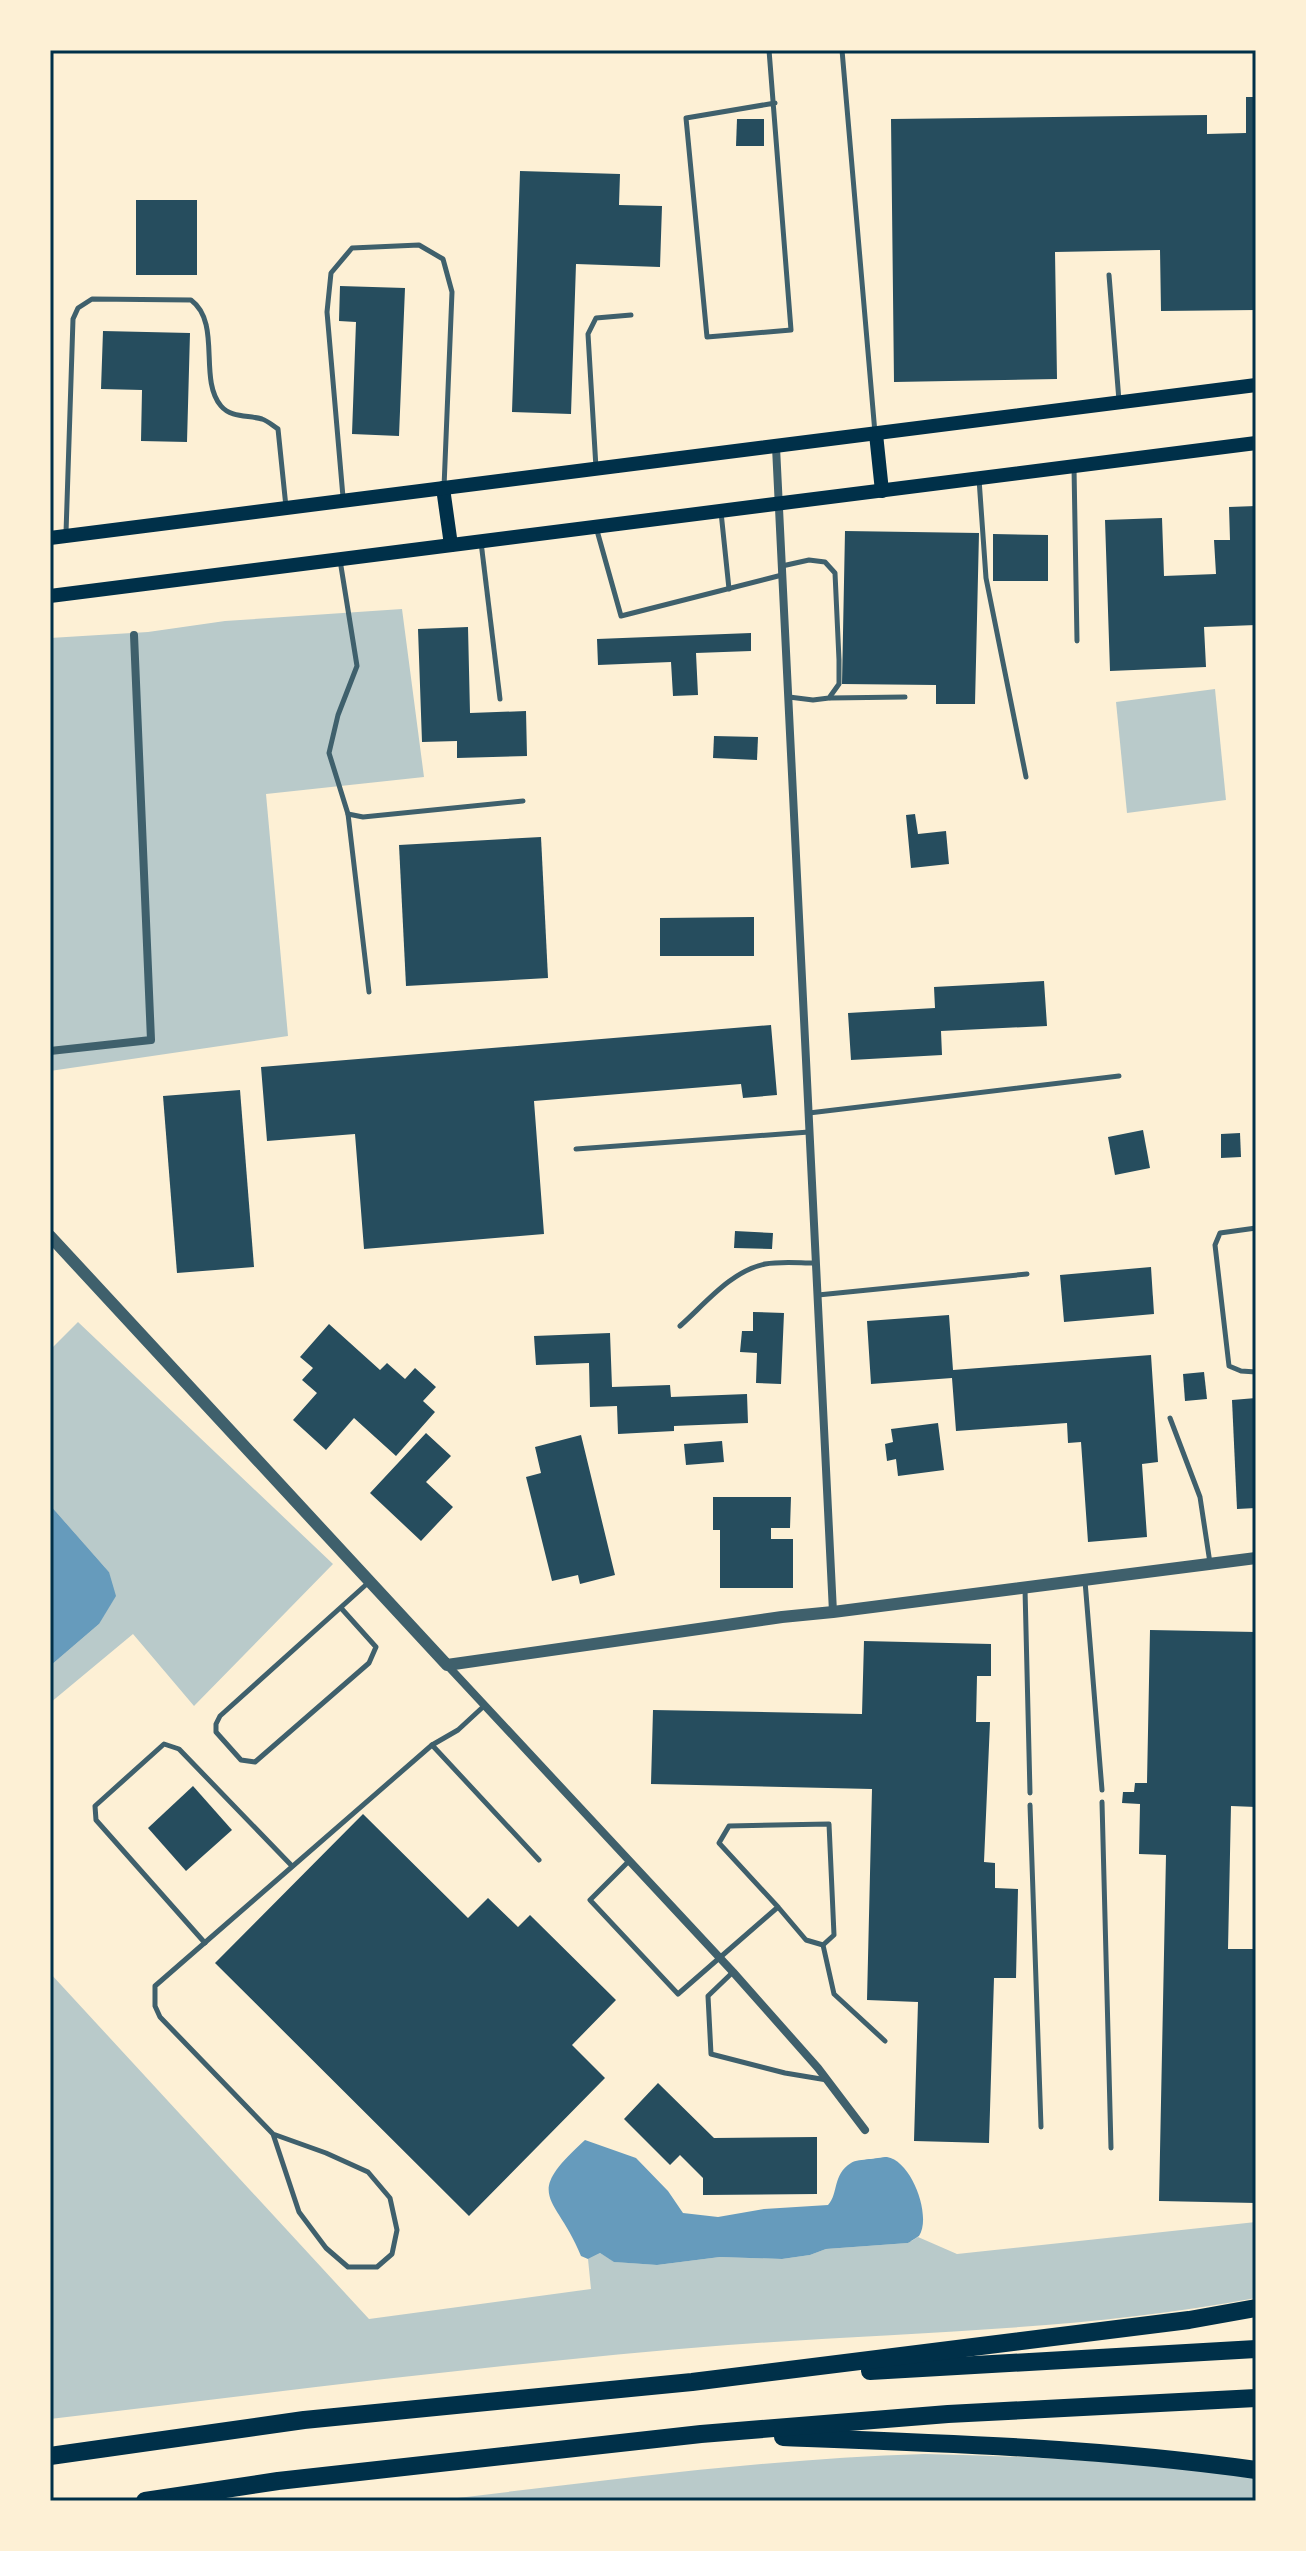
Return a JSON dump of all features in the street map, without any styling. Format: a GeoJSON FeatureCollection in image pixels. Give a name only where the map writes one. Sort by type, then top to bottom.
{"type":"FeatureCollection","features":[{"type":"Feature","properties":{"kind":"highway"},"geometry":{"type":"LineString","coordinates":[[50,2456],[304,2420],[692,2382],[1189,2320],[1256,2308]]}},
{"type":"Feature","properties":{"kind":"highway"},"geometry":{"type":"LineString","coordinates":[[692,2382],[1256,2349]]}},
{"type":"Feature","properties":{"kind":"highway"},"geometry":{"type":"LineString","coordinates":[[145,2501],[278,2481],[701,2434],[961,2413],[1256,2398]]}},
{"type":"Feature","properties":{"kind":"highway"},"geometry":{"type":"LineString","coordinates":[[701,2434],[1012,2445],[1141,2455],[1256,2470]]}},
{"type":"Feature","properties":{"kind":"main road"},"geometry":{"type":"LineString","coordinates":[[50,538],[1256,385]]}},
{"type":"Feature","properties":{"kind":"main road"},"geometry":{"type":"LineString","coordinates":[[876,434],[882,491]]}},
{"type":"Feature","properties":{"kind":"main road"},"geometry":{"type":"LineString","coordinates":[[50,596],[1256,443]]}},
{"type":"Feature","properties":{"kind":"main road"},"geometry":{"type":"LineString","coordinates":[[443,488],[451,545]]}},
{"type":"Feature","properties":{"kind":"street"},"geometry":{"type":"LineString","coordinates":[[776,447],[833,1612]]}},
{"type":"Feature","properties":{"kind":"street"},"geometry":{"type":"LineString","coordinates":[[50,1051],[151,1040],[134,635]]}},
{"type":"Feature","properties":{"kind":"street"},"geometry":{"type":"LineString","coordinates":[[50,1236],[733,1972],[827,2080],[865,2130]]}},
{"type":"Feature","properties":{"kind":"street"},"geometry":{"type":"LineString","coordinates":[[447,1665],[753,1621],[1256,1558]]}},
{"type":"Feature","properties":{"kind":"lane"},"geometry":{"type":"LineString","coordinates":[[769,50],[775,103],[791,330],[707,337],[686,118],[775,103]]}},
{"type":"Feature","properties":{"kind":"lane"},"geometry":{"type":"LineString","coordinates":[[842,50],[876,434]]}},
{"type":"Feature","properties":{"kind":"lane"},"geometry":{"type":"LineString","coordinates":[[344,501],[327,312],[331,273],[352,248],[419,245],[443,259],[452,292],[443,488]]}},
{"type":"Feature","properties":{"kind":"lane"},"geometry":{"type":"LineString","coordinates":[[1109,275],[1120,403]]}},
{"type":"Feature","properties":{"kind":"lane"},"geometry":{"type":"LineString","coordinates":[[66,536],[73,319],[78,308],[92,299],[191,300],[200,307],[205,317],[217,401],[224,410],[264,420],[278,429],[286,508]]}},
{"type":"Feature","properties":{"kind":"lane"},"geometry":{"type":"LineString","coordinates":[[596,469],[588,334],[596,318],[631,315]]}},
{"type":"Feature","properties":{"kind":"lane"},"geometry":{"type":"LineString","coordinates":[[1256,341],[1256,385]]}},
{"type":"Feature","properties":{"kind":"lane"},"geometry":{"type":"LineString","coordinates":[[1074,466],[1077,641]]}},
{"type":"Feature","properties":{"kind":"lane"},"geometry":{"type":"LineString","coordinates":[[979,478],[986,578],[1026,777]]}},
{"type":"Feature","properties":{"kind":"lane"},"geometry":{"type":"LineString","coordinates":[[721,511],[729,589]]}},
{"type":"Feature","properties":{"kind":"lane"},"geometry":{"type":"LineString","coordinates":[[596,527],[621,616],[729,589],[809,560],[825,562],[835,573],[839,684],[829,698]]}},
{"type":"Feature","properties":{"kind":"lane"},"geometry":{"type":"LineString","coordinates":[[481,541],[500,699]]}},
{"type":"Feature","properties":{"kind":"lane"},"geometry":{"type":"LineString","coordinates":[[340,559],[357,666],[338,715],[329,753],[348,814],[369,992]]}},
{"type":"Feature","properties":{"kind":"lane"},"geometry":{"type":"LineString","coordinates":[[789,697],[813,700],[905,697]]}},
{"type":"Feature","properties":{"kind":"lane"},"geometry":{"type":"LineString","coordinates":[[348,814],[363,817],[523,801]]}},
{"type":"Feature","properties":{"kind":"lane"},"geometry":{"type":"LineString","coordinates":[[809,1113],[1119,1076]]}},
{"type":"Feature","properties":{"kind":"lane"},"geometry":{"type":"LineString","coordinates":[[576,1149],[810,1132]]}},
{"type":"Feature","properties":{"kind":"lane"},"geometry":{"type":"LineString","coordinates":[[1256,1228],[1220,1233],[1215,1245],[1229,1366],[1256,1372]]}},
{"type":"Feature","properties":{"kind":"lane"},"geometry":{"type":"LineString","coordinates":[[680,1326],[731,1280],[748,1269],[777,1262],[815,1263]]}},
{"type":"Feature","properties":{"kind":"lane"},"geometry":{"type":"LineString","coordinates":[[817,1295],[1027,1274]]}},
{"type":"Feature","properties":{"kind":"lane"},"geometry":{"type":"LineString","coordinates":[[1170,1418],[1200,1497],[1210,1564]]}},
{"type":"Feature","properties":{"kind":"lane"},"geometry":{"type":"LineString","coordinates":[[341,1608],[376,1647],[369,1663],[255,1762],[241,1760],[216,1732],[220,1716],[370,1581]]}},
{"type":"Feature","properties":{"kind":"lane"},"geometry":{"type":"LineString","coordinates":[[1085,1581],[1102,1790]]}},
{"type":"Feature","properties":{"kind":"lane"},"geometry":{"type":"LineString","coordinates":[[1025,1588],[1030,1793]]}},
{"type":"Feature","properties":{"kind":"lane"},"geometry":{"type":"LineString","coordinates":[[273,2134],[368,2172],[390,2198],[397,2230],[392,2254],[377,2267],[348,2267],[326,2248],[299,2212],[273,2134],[160,2017],[155,2006],[155,1986],[432,1745],[458,1730],[485,1706]]}},
{"type":"Feature","properties":{"kind":"lane"},"geometry":{"type":"LineString","coordinates":[[205,1943],[96,1820],[95,1806],[164,1744],[179,1749],[292,1866]]}},
{"type":"Feature","properties":{"kind":"lane"},"geometry":{"type":"LineString","coordinates":[[432,1745],[539,1860]]}},
{"type":"Feature","properties":{"kind":"lane"},"geometry":{"type":"LineString","coordinates":[[1102,1802],[1111,2148]]}},
{"type":"Feature","properties":{"kind":"lane"},"geometry":{"type":"LineString","coordinates":[[1030,1805],[1041,2127]]}},
{"type":"Feature","properties":{"kind":"lane"},"geometry":{"type":"LineString","coordinates":[[829,1824],[834,1935],[823,1945],[806,1940],[719,1843],[729,1826],[829,1824]]}},
{"type":"Feature","properties":{"kind":"lane"},"geometry":{"type":"LineString","coordinates":[[629,1861],[590,1900],[678,1994],[778,1907]]}},
{"type":"Feature","properties":{"kind":"lane"},"geometry":{"type":"LineString","coordinates":[[823,1945],[834,1994],[885,2041]]}},
{"type":"Feature","properties":{"kind":"lane"},"geometry":{"type":"LineString","coordinates":[[733,1972],[708,1996],[711,2054],[827,2080]]}},
{"type":"Feature","properties":{"kind":"shaded area"},"geometry":{"type":"Polygon","coordinates":[[[402,609],[424,777],[266,794],[288,1036],[50,1071],[50,638],[148,632],[225,621],[402,609]]]}},
{"type":"Feature","properties":{"kind":"shaded area"},"geometry":{"type":"Polygon","coordinates":[[[1215,689],[1226,800],[1127,813],[1116,702],[1215,689]]]}},
{"type":"Feature","properties":{"kind":"shaded area"},"geometry":{"type":"Polygon","coordinates":[[[78,1322],[333,1564],[194,1706],[133,1634],[50,1703],[50,1666],[99,1624],[109,1572],[50,1505],[50,1350],[78,1322]]]}},
{"type":"Feature","properties":{"kind":"shaded area"},"geometry":{"type":"Polygon","coordinates":[[[50,1973],[369,2319],[591,2289],[588,2259],[600,2253],[615,2262],[657,2265],[720,2257],[782,2259],[826,2249],[908,2243],[918,2237],[957,2254],[1256,2222],[1256,2298],[1191,2309],[1059,2324],[728,2345],[558,2360],[50,2419],[50,1973]]]}},
{"type":"Feature","properties":{"kind":"shaded area"},"geometry":{"type":"Polygon","coordinates":[[[925,2454],[1091,2461],[1256,2478],[1256,2501],[431,2501],[739,2466],[925,2454]]]}},
{"type":"Feature","properties":{"kind":"water"},"geometry":{"type":"Polygon","coordinates":[[[50,1505],[109,1572],[116,1596],[99,1624],[50,1666],[50,1505]]]}},
{"type":"Feature","properties":{"kind":"water"},"geometry":{"type":"Polygon","coordinates":[[[585,2140],[636,2158],[668,2191],[683,2213],[718,2217],[764,2209],[828,2205],[838,2178],[851,2163],[887,2157],[904,2168],[912,2179],[921,2204],[922,2227],[919,2236],[908,2243],[826,2249],[782,2259],[720,2257],[657,2265],[614,2262],[600,2253],[588,2259],[581,2256],[554,2207],[549,2186],[565,2159],[585,2140]]]}},
{"type":"Feature","properties":{"kind":"building"},"geometry":{"type":"Polygon","coordinates":[[[1246,97],[1256,97],[1256,310],[1161,311],[1160,250],[1055,252],[1057,379],[894,382],[891,119],[1207,115],[1207,134],[1246,133],[1246,97]]]}},
{"type":"Feature","properties":{"kind":"building"},"geometry":{"type":"Polygon","coordinates":[[[737,119],[764,119],[764,146],[736,146],[737,119]]]}},
{"type":"Feature","properties":{"kind":"building"},"geometry":{"type":"Polygon","coordinates":[[[520,171],[620,174],[619,205],[662,206],[660,267],[576,264],[571,414],[512,412],[520,171]]]}},
{"type":"Feature","properties":{"kind":"building"},"geometry":{"type":"Polygon","coordinates":[[[136,200],[197,200],[197,275],[136,275],[136,200]]]}},
{"type":"Feature","properties":{"kind":"building"},"geometry":{"type":"Polygon","coordinates":[[[340,286],[405,288],[399,436],[352,434],[356,322],[339,321],[340,286]]]}},
{"type":"Feature","properties":{"kind":"building"},"geometry":{"type":"Polygon","coordinates":[[[103,331],[190,333],[187,442],[141,441],[142,390],[101,389],[103,331]]]}},
{"type":"Feature","properties":{"kind":"building"},"geometry":{"type":"Polygon","coordinates":[[[1256,506],[1256,625],[1204,627],[1206,667],[1110,671],[1105,520],[1162,518],[1164,576],[1216,574],[1214,540],[1230,540],[1229,507],[1256,506]]]}},
{"type":"Feature","properties":{"kind":"building"},"geometry":{"type":"Polygon","coordinates":[[[845,531],[979,533],[975,704],[936,704],[936,685],[842,684],[845,531]]]}},
{"type":"Feature","properties":{"kind":"building"},"geometry":{"type":"Polygon","coordinates":[[[993,534],[1048,535],[1048,581],[993,581],[993,534]]]}},
{"type":"Feature","properties":{"kind":"building"},"geometry":{"type":"Polygon","coordinates":[[[468,627],[470,713],[526,711],[527,756],[457,758],[457,741],[422,742],[418,629],[468,627]]]}},
{"type":"Feature","properties":{"kind":"building"},"geometry":{"type":"Polygon","coordinates":[[[751,633],[751,651],[696,653],[698,695],[673,696],[671,662],[598,665],[597,639],[751,633]]]}},
{"type":"Feature","properties":{"kind":"building"},"geometry":{"type":"Polygon","coordinates":[[[714,736],[758,737],[757,760],[713,758],[714,736]]]}},
{"type":"Feature","properties":{"kind":"building"},"geometry":{"type":"Polygon","coordinates":[[[915,814],[918,834],[946,831],[949,864],[911,868],[906,815],[915,814]]]}},
{"type":"Feature","properties":{"kind":"building"},"geometry":{"type":"Polygon","coordinates":[[[541,837],[548,978],[406,986],[399,845],[541,837]]]}},
{"type":"Feature","properties":{"kind":"building"},"geometry":{"type":"Polygon","coordinates":[[[754,917],[754,956],[660,956],[660,918],[754,917]]]}},
{"type":"Feature","properties":{"kind":"building"},"geometry":{"type":"Polygon","coordinates":[[[1044,981],[1047,1026],[941,1031],[942,1055],[851,1060],[848,1013],[935,1008],[934,987],[1044,981]]]}},
{"type":"Feature","properties":{"kind":"building"},"geometry":{"type":"Polygon","coordinates":[[[771,1025],[777,1095],[743,1098],[741,1084],[534,1101],[544,1234],[364,1249],[355,1134],[267,1141],[261,1067],[771,1025]]]}},
{"type":"Feature","properties":{"kind":"building"},"geometry":{"type":"Polygon","coordinates":[[[240,1090],[254,1267],[177,1273],[163,1096],[240,1090]]]}},
{"type":"Feature","properties":{"kind":"building"},"geometry":{"type":"Polygon","coordinates":[[[1143,1130],[1150,1168],[1115,1175],[1108,1137],[1143,1130]]]}},
{"type":"Feature","properties":{"kind":"building"},"geometry":{"type":"Polygon","coordinates":[[[1240,1133],[1241,1157],[1221,1158],[1221,1134],[1240,1133]]]}},
{"type":"Feature","properties":{"kind":"building"},"geometry":{"type":"Polygon","coordinates":[[[735,1231],[773,1233],[772,1249],[734,1248],[735,1231]]]}},
{"type":"Feature","properties":{"kind":"building"},"geometry":{"type":"Polygon","coordinates":[[[1151,1267],[1154,1314],[1064,1322],[1060,1275],[1151,1267]]]}},
{"type":"Feature","properties":{"kind":"building"},"geometry":{"type":"Polygon","coordinates":[[[753,1312],[784,1313],[781,1384],[756,1383],[757,1353],[740,1352],[742,1331],[753,1331],[753,1312]]]}},
{"type":"Feature","properties":{"kind":"building"},"geometry":{"type":"Polygon","coordinates":[[[949,1315],[953,1370],[1151,1355],[1158,1462],[1142,1464],[1147,1537],[1088,1542],[1081,1442],[1068,1443],[1067,1423],[956,1431],[952,1378],[871,1384],[867,1321],[949,1315]]]}},
{"type":"Feature","properties":{"kind":"building"},"geometry":{"type":"Polygon","coordinates":[[[329,1324],[380,1370],[387,1363],[405,1379],[415,1368],[436,1387],[423,1401],[435,1412],[396,1456],[354,1418],[326,1450],[293,1420],[317,1393],[302,1380],[313,1368],[300,1357],[329,1324]]]}},
{"type":"Feature","properties":{"kind":"building"},"geometry":{"type":"Polygon","coordinates":[[[610,1333],[612,1387],[670,1385],[671,1397],[747,1394],[748,1423],[674,1426],[674,1431],[618,1434],[617,1406],[590,1407],[589,1363],[536,1365],[534,1336],[610,1333]]]}},
{"type":"Feature","properties":{"kind":"building"},"geometry":{"type":"Polygon","coordinates":[[[1204,1372],[1207,1399],[1185,1401],[1183,1374],[1204,1372]]]}},
{"type":"Feature","properties":{"kind":"building"},"geometry":{"type":"Polygon","coordinates":[[[1256,1398],[1256,1508],[1237,1509],[1232,1400],[1256,1398]]]}},
{"type":"Feature","properties":{"kind":"building"},"geometry":{"type":"Polygon","coordinates":[[[938,1423],[944,1470],[898,1476],[896,1459],[887,1461],[885,1444],[893,1442],[891,1429],[938,1423]]]}},
{"type":"Feature","properties":{"kind":"building"},"geometry":{"type":"Polygon","coordinates":[[[426,1433],[451,1456],[426,1482],[453,1507],[421,1541],[370,1493],[426,1433]]]}},
{"type":"Feature","properties":{"kind":"building"},"geometry":{"type":"Polygon","coordinates":[[[581,1435],[615,1575],[580,1584],[578,1575],[552,1581],[526,1477],[541,1473],[535,1447],[581,1435]]]}},
{"type":"Feature","properties":{"kind":"building"},"geometry":{"type":"Polygon","coordinates":[[[722,1441],[724,1462],[686,1465],[684,1444],[722,1441]]]}},
{"type":"Feature","properties":{"kind":"building"},"geometry":{"type":"Polygon","coordinates":[[[713,1497],[791,1497],[790,1528],[771,1528],[771,1539],[793,1539],[793,1588],[720,1588],[720,1530],[713,1530],[713,1497]]]}},
{"type":"Feature","properties":{"kind":"building"},"geometry":{"type":"Polygon","coordinates":[[[1150,1630],[1256,1632],[1256,1807],[1231,1806],[1228,1949],[1256,1949],[1256,2203],[1159,2201],[1166,1855],[1139,1854],[1140,1804],[1122,1803],[1123,1792],[1134,1792],[1135,1783],[1147,1783],[1150,1630]]]}},
{"type":"Feature","properties":{"kind":"building"},"geometry":{"type":"Polygon","coordinates":[[[864,1641],[991,1644],[991,1676],[977,1676],[976,1722],[990,1722],[984,1862],[995,1863],[995,1888],[1018,1889],[1016,1978],[994,1978],[989,2143],[914,2141],[918,2002],[867,2000],[872,1789],[651,1784],[653,1710],[862,1714],[864,1641]]]}},
{"type":"Feature","properties":{"kind":"building"},"geometry":{"type":"Polygon","coordinates":[[[193,1786],[232,1830],[186,1871],[148,1828],[193,1786]]]}},
{"type":"Feature","properties":{"kind":"building"},"geometry":{"type":"Polygon","coordinates":[[[363,1814],[468,1918],[488,1898],[518,1927],[530,1915],[616,2000],[572,2045],[605,2078],[469,2216],[215,1963],[363,1814]]]}},
{"type":"Feature","properties":{"kind":"building"},"geometry":{"type":"Polygon","coordinates":[[[658,2083],[714,2138],[817,2137],[817,2194],[703,2195],[703,2178],[680,2155],[670,2165],[624,2119],[658,2083]]]}}]}
